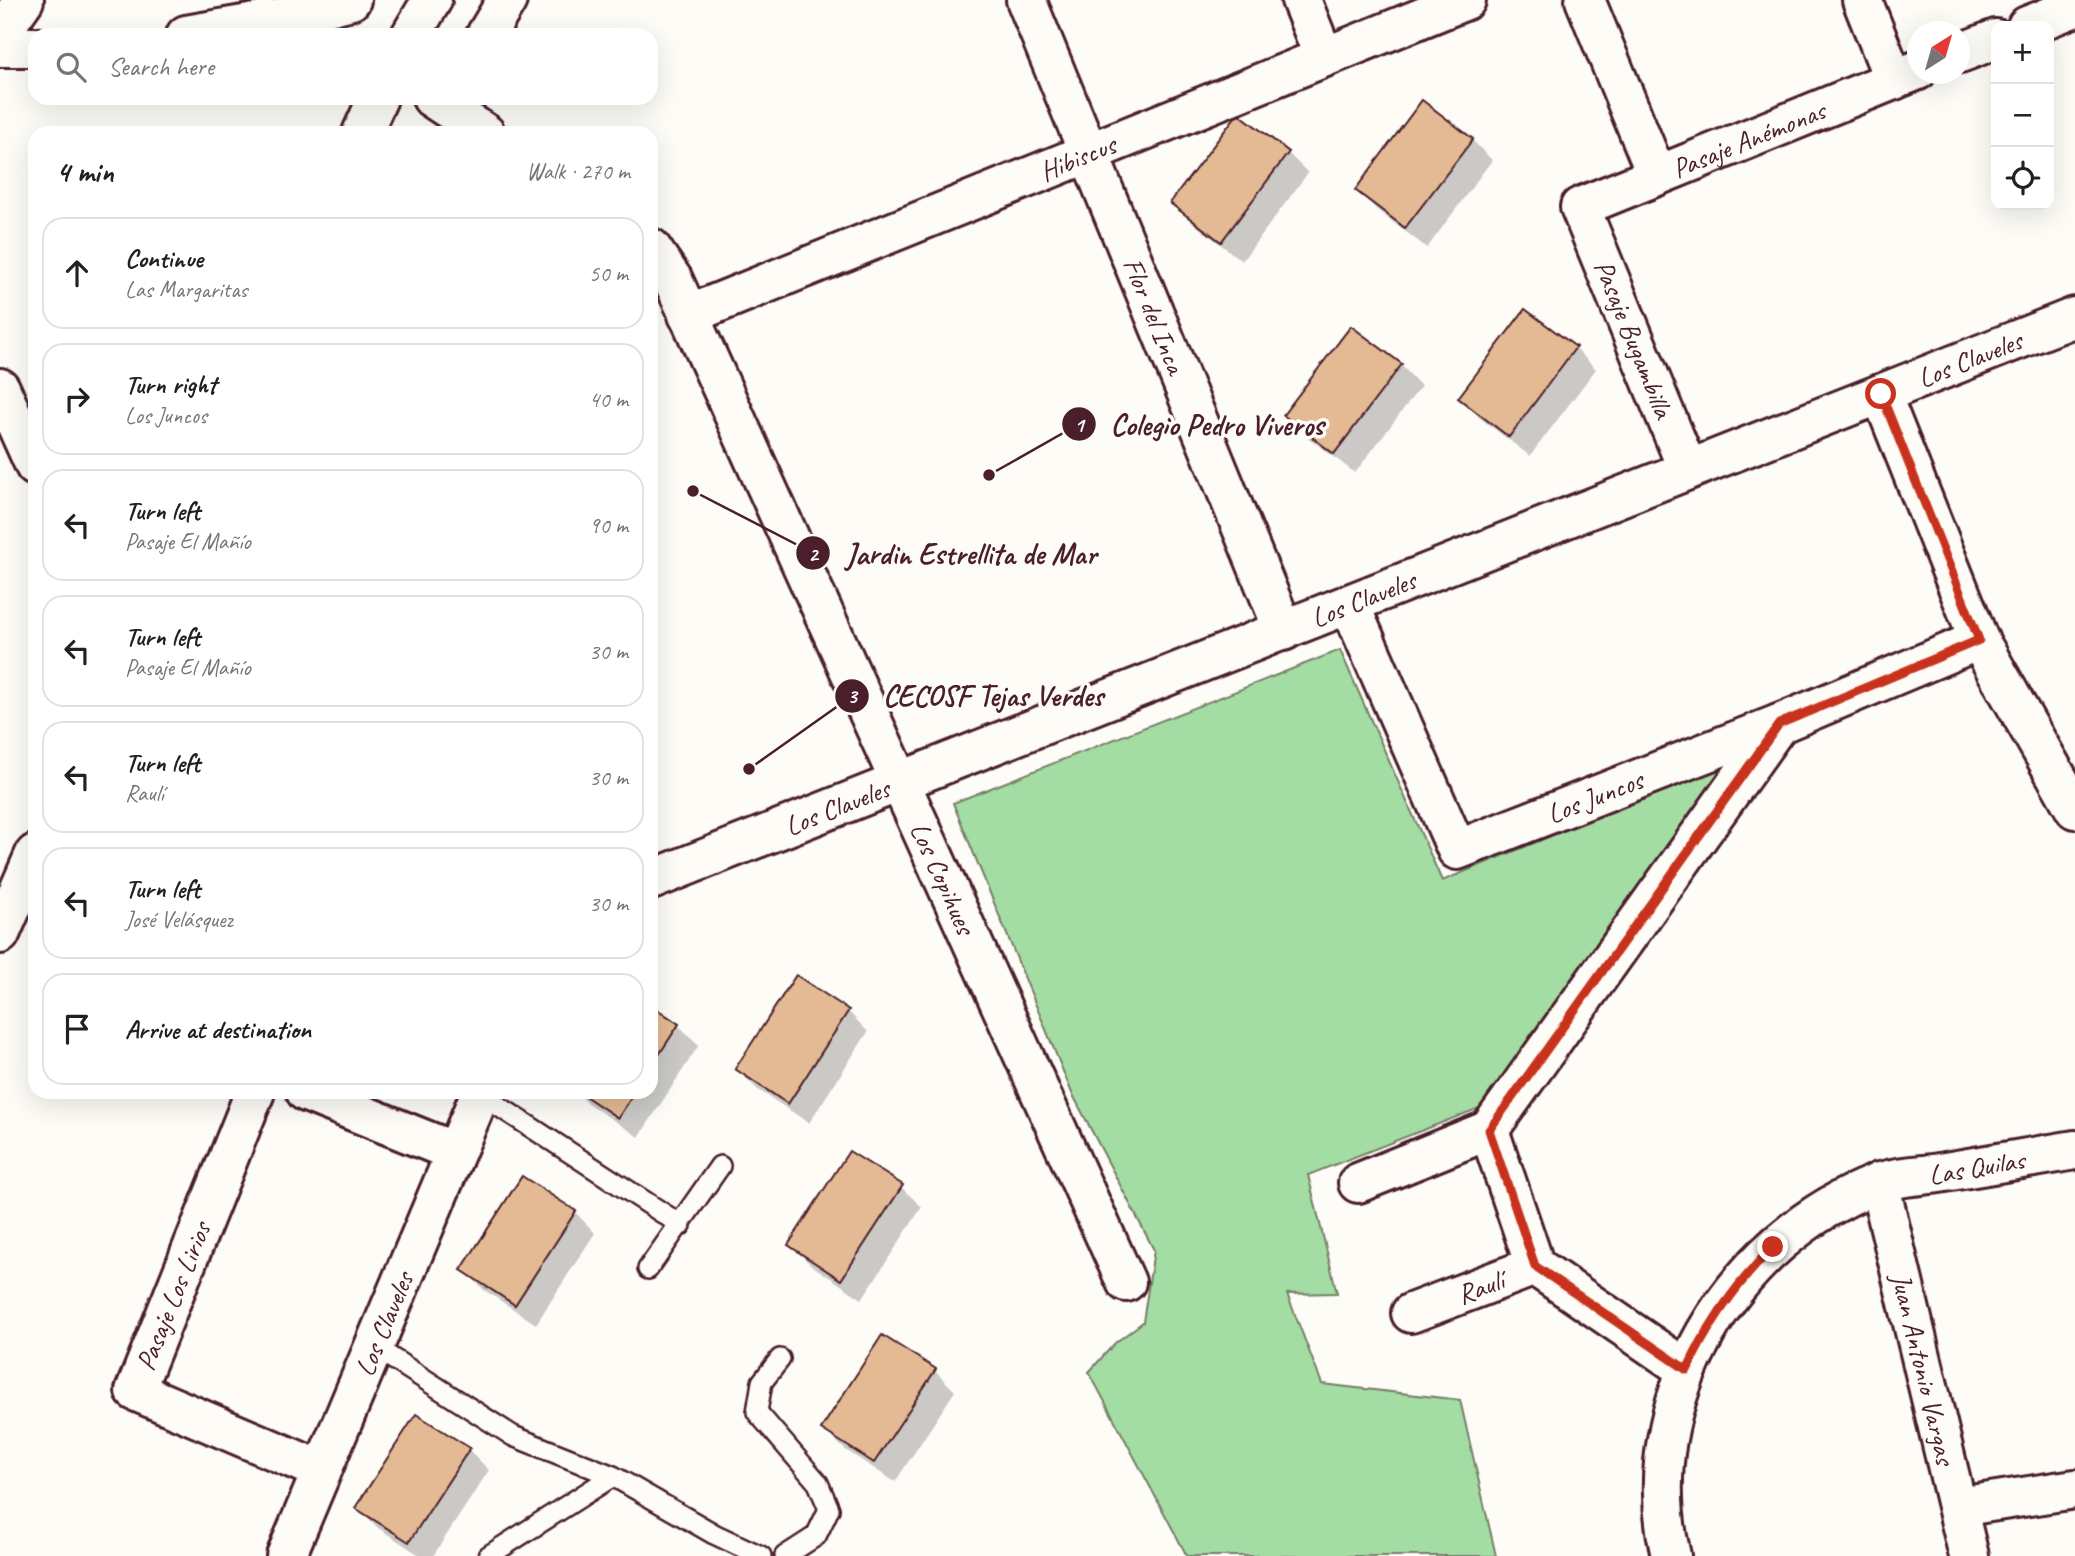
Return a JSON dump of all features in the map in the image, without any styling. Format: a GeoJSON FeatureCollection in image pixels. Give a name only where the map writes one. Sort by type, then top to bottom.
{"type":"FeatureCollection","features":[{"type":"Feature","properties":{"kind":"street"},"geometry":{"type":"LineString","coordinates":[[0,34],[24,0]]}},
{"type":"Feature","properties":{"kind":"street"},"geometry":{"type":"LineString","coordinates":[[226,28],[278,19],[351,0]]}},
{"type":"Feature","properties":{"kind":"street"},"geometry":{"type":"LineString","coordinates":[[415,28],[432,0]]}},
{"type":"Feature","properties":{"kind":"street"},"geometry":{"type":"LineString","coordinates":[[490,28],[507,0]]}},
{"type":"Feature","properties":{"kind":"street","name":"Flor del Inca"},"geometry":{"type":"LineString","coordinates":[[1026,0],[1284,631]]}},
{"type":"Feature","properties":{"kind":"street"},"geometry":{"type":"LineString","coordinates":[[1301,0],[1324,57]]}},
{"type":"Feature","properties":{"kind":"street","name":"Hibiscus"},"geometry":{"type":"LineString","coordinates":[[688,315],[1466,0]]}},
{"type":"Feature","properties":{"kind":"street"},"geometry":{"type":"LineString","coordinates":[[1585,0],[1657,176]]}},
{"type":"Feature","properties":{"kind":"street"},"geometry":{"type":"LineString","coordinates":[[1861,0],[1906,75]]}},
{"type":"Feature","properties":{"kind":"street"},"geometry":{"type":"LineString","coordinates":[[2040,21],[2075,7]]}},
{"type":"Feature","properties":{"kind":"street"},"geometry":{"type":"LineString","coordinates":[[1970,49],[1991,40]]}},
{"type":"Feature","properties":{"kind":"street"},"geometry":{"type":"LineString","coordinates":[[0,47],[28,47]]}},
{"type":"Feature","properties":{"kind":"street","name":"Pasaje Anémonas"},"geometry":{"type":"LineString","coordinates":[[1580,207],[1906,75]]}},
{"type":"Feature","properties":{"kind":"street"},"geometry":{"type":"LineString","coordinates":[[365,126],[375,105]]}},
{"type":"Feature","properties":{"kind":"street"},"geometry":{"type":"LineString","coordinates":[[440,109],[472,126]]}},
{"type":"Feature","properties":{"kind":"street","name":"Pasaje Bugambilla"},"geometry":{"type":"LineString","coordinates":[[1580,207],[1688,470]]}},
{"type":"Feature","properties":{"kind":"street","name":"Los Copihues"},"geometry":{"type":"LineString","coordinates":[[658,258],[673,280],[1126,1282]]}},
{"type":"Feature","properties":{"kind":"street","name":"Los Claveles"},"geometry":{"type":"LineString","coordinates":[[658,877],[2075,317]]}},
{"type":"Feature","properties":{"kind":"street"},"geometry":{"type":"LineString","coordinates":[[0,387],[28,450]]}},
{"type":"Feature","properties":{"kind":"street"},"geometry":{"type":"LineString","coordinates":[[1881,394],[1979,640],[2075,809]]}},
{"type":"Feature","properties":{"kind":"street","name":"Los Juncos"},"geometry":{"type":"LineString","coordinates":[[1350,605],[1457,850],[1779,724],[1979,640]]}},
{"type":"Feature","properties":{"kind":"street"},"geometry":{"type":"LineString","coordinates":[[1358,1183],[1489,1130],[1779,724]]}},
{"type":"Feature","properties":{"kind":"street"},"geometry":{"type":"LineString","coordinates":[[0,934],[28,870]]}},
{"type":"Feature","properties":{"kind":"street","name":"Pasaje Los Lirios"},"geometry":{"type":"LineString","coordinates":[[252,1099],[135,1391],[320,1470]]}},
{"type":"Feature","properties":{"kind":"street"},"geometry":{"type":"LineString","coordinates":[[323,1099],[454,1152]]}},
{"type":"Feature","properties":{"kind":"street","name":"Los Claveles"},"geometry":{"type":"LineString","coordinates":[[286,1556],[478,1099]]}},
{"type":"Feature","properties":{"kind":"street"},"geometry":{"type":"LineString","coordinates":[[1489,1130],[1535,1266]]}},
{"type":"Feature","properties":{"kind":"street","name":"Las Quilas"},"geometry":{"type":"LineString","coordinates":[[1671,1556],[1665,1532],[1663,1491],[1666,1450],[1674,1409],[1687,1370],[1718,1310],[1744,1276],[1773,1247],[1805,1221],[1879,1182],[2075,1150]]}},
{"type":"Feature","properties":{"kind":"street","name":"Juan Antonio Vargas"},"geometry":{"type":"LineString","coordinates":[[1879,1182],[1969,1556]]}},
{"type":"Feature","properties":{"kind":"street","name":"Raulí"},"geometry":{"type":"LineString","coordinates":[[1411,1313],[1535,1266],[1687,1370]]}},
{"type":"Feature","properties":{"kind":"street"},"geometry":{"type":"LineString","coordinates":[[1958,1507],[2075,1489]]}},
{"type":"Feature","properties":{"kind":"lane"},"geometry":{"type":"LineString","coordinates":[[490,1099],[681,1225]]}},
{"type":"Feature","properties":{"kind":"lane"},"geometry":{"type":"LineString","coordinates":[[648,1269],[720,1166]]}},
{"type":"Feature","properties":{"kind":"lane"},"geometry":{"type":"LineString","coordinates":[[373,1346],[513,1436],[613,1476],[714,1534],[761,1556]]}},
{"type":"Feature","properties":{"kind":"lane"},"geometry":{"type":"LineString","coordinates":[[780,1359],[762,1382],[757,1412],[818,1483],[829,1509],[816,1536],[785,1556]]}},
{"type":"Feature","properties":{"kind":"lane"},"geometry":{"type":"LineString","coordinates":[[488,1556],[613,1476]]}},
{"type":"Feature","properties":{"kind":"green space"},"geometry":{"type":"Polygon","coordinates":[[[1340,650],[1442,881],[1738,759],[1482,1107],[1308,1175],[1337,1293],[1287,1294],[1322,1384],[1460,1400],[1496,1556],[1187,1556],[1089,1372],[1115,1343],[1143,1322],[1154,1250],[1072,1093],[953,803],[1340,650]]]}},
{"type":"Feature","properties":{"kind":"building"},"geometry":{"type":"Polygon","coordinates":[[[1422,100],[1473,139],[1405,228],[1355,190],[1422,100]]]}},
{"type":"Feature","properties":{"kind":"building"},"geometry":{"type":"Polygon","coordinates":[[[1238,113],[1289,152],[1221,242],[1170,203],[1238,113]]]}},
{"type":"Feature","properties":{"kind":"building"},"geometry":{"type":"Polygon","coordinates":[[[1525,309],[1576,347],[1509,437],[1458,398],[1525,309]]]}},
{"type":"Feature","properties":{"kind":"building"},"geometry":{"type":"Polygon","coordinates":[[[1351,326],[1402,364],[1334,454],[1283,415],[1351,326]]]}},
{"type":"Feature","properties":{"kind":"building"},"geometry":{"type":"Polygon","coordinates":[[[796,975],[849,1010],[788,1104],[735,1069],[796,975]]]}},
{"type":"Feature","properties":{"kind":"building"},"geometry":{"type":"Polygon","coordinates":[[[658,1010],[679,1024],[658,1056],[658,1010]]]}},
{"type":"Feature","properties":{"kind":"building"},"geometry":{"type":"Polygon","coordinates":[[[590,1099],[630,1099],[618,1118],[590,1099]]]}},
{"type":"Feature","properties":{"kind":"building"},"geometry":{"type":"Polygon","coordinates":[[[849,1151],[903,1185],[841,1280],[788,1245],[849,1151]]]}},
{"type":"Feature","properties":{"kind":"building"},"geometry":{"type":"Polygon","coordinates":[[[522,1176],[576,1211],[515,1305],[461,1270],[522,1176]]]}},
{"type":"Feature","properties":{"kind":"building"},"geometry":{"type":"Polygon","coordinates":[[[882,1335],[936,1369],[874,1463],[821,1429],[882,1335]]]}},
{"type":"Feature","properties":{"kind":"building"},"geometry":{"type":"Polygon","coordinates":[[[416,1414],[470,1448],[409,1542],[355,1508],[416,1414]]]}},
{"type":"Feature","properties":{"kind":"place","name":"Colegio Pedro Viveros"},"geometry":{"type":"Point","coordinates":[989,475]}},
{"type":"Feature","properties":{"kind":"place","name":"Jardin Estrellita de Mar"},"geometry":{"type":"Point","coordinates":[693,491]}},
{"type":"Feature","properties":{"kind":"place","name":"CECOSF Tejas Verdes"},"geometry":{"type":"Point","coordinates":[749,769]}},
{"type":"Feature","properties":{"kind":"route"},"geometry":{"type":"LineString","coordinates":[[1773,1247],[1744,1276],[1718,1310],[1687,1370],[1535,1266],[1489,1130],[1779,724],[1979,640],[1881,394]]}}]}
